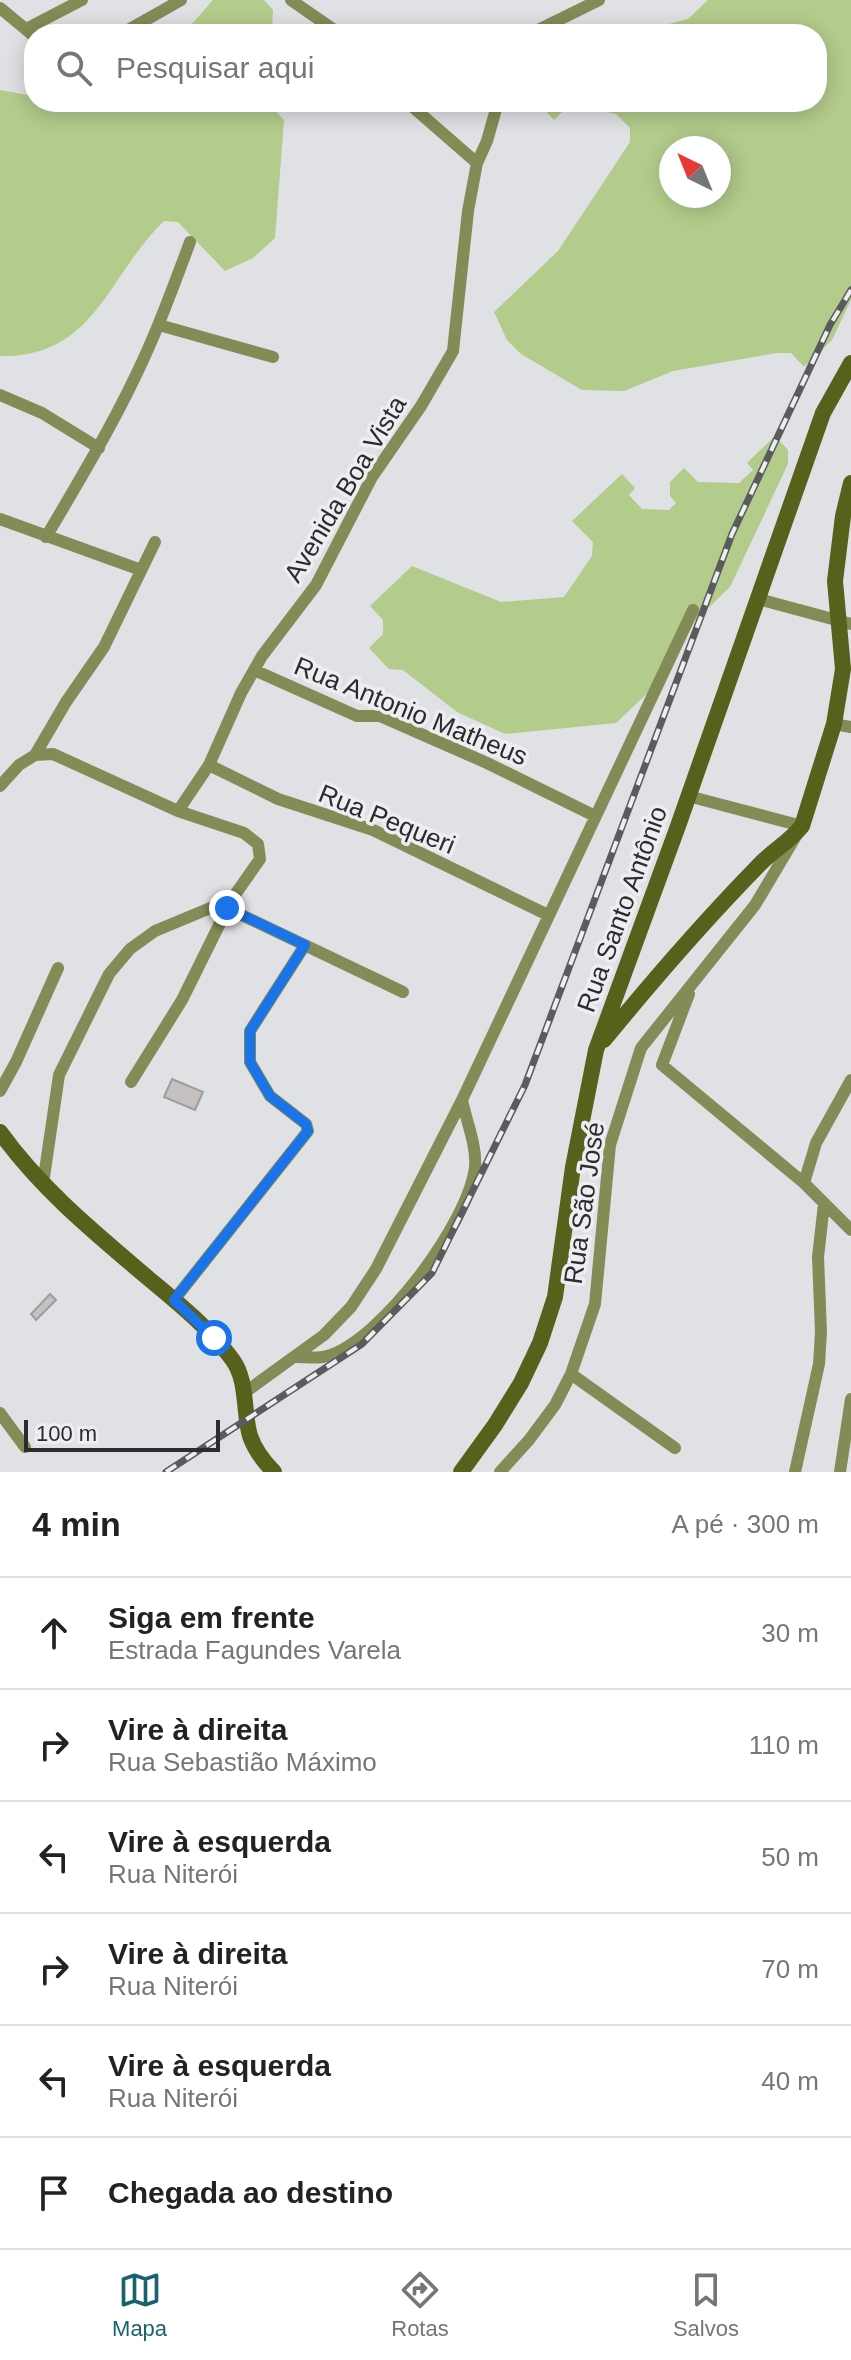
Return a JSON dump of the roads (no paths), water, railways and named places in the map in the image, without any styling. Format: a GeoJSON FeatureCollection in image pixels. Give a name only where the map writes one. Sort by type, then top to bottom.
{"type":"FeatureCollection","features":[{"type":"Feature","properties":{"kind":"main road","name":"Rua Santo Antônio"},"geometry":{"type":"LineString","coordinates":[[461,1472],[521,1383],[540,1343],[555,1297],[573,1167],[596,1050],[823,413],[851,363]]}},
{"type":"Feature","properties":{"kind":"main road","name":"Rua São José"},"geometry":{"type":"LineString","coordinates":[[596,1050],[656,978],[763,861],[802,826],[842,726],[844,622],[835,581],[843,516],[851,483]]}},
{"type":"Feature","properties":{"kind":"main road"},"geometry":{"type":"LineString","coordinates":[[0,1132],[43,1184],[78,1219],[174,1300],[235,1363],[244,1393],[251,1437],[262,1459],[274,1472]]}},
{"type":"Feature","properties":{"kind":"street"},"geometry":{"type":"LineString","coordinates":[[43,24],[82,0]]}},
{"type":"Feature","properties":{"kind":"street"},"geometry":{"type":"LineString","coordinates":[[139,24],[181,0]]}},
{"type":"Feature","properties":{"kind":"street"},"geometry":{"type":"LineString","coordinates":[[291,0],[327,24]]}},
{"type":"Feature","properties":{"kind":"street"},"geometry":{"type":"LineString","coordinates":[[550,24],[599,0]]}},
{"type":"Feature","properties":{"kind":"street"},"geometry":{"type":"LineString","coordinates":[[0,8],[24,27]]}},
{"type":"Feature","properties":{"kind":"street"},"geometry":{"type":"LineString","coordinates":[[418,112],[477,163]]}},
{"type":"Feature","properties":{"kind":"street","name":"Avenida Boa Vista"},"geometry":{"type":"LineString","coordinates":[[178,811],[209,765],[254,670],[316,585],[372,477],[421,406],[453,351],[468,211],[477,163],[495,112]]}},
{"type":"Feature","properties":{"kind":"street"},"geometry":{"type":"LineString","coordinates":[[46,537],[99,448],[159,325],[190,242]]}},
{"type":"Feature","properties":{"kind":"street"},"geometry":{"type":"LineString","coordinates":[[159,325],[273,357]]}},
{"type":"Feature","properties":{"kind":"street"},"geometry":{"type":"LineString","coordinates":[[0,395],[42,413],[99,448]]}},
{"type":"Feature","properties":{"kind":"street"},"geometry":{"type":"LineString","coordinates":[[0,519],[141,570]]}},
{"type":"Feature","properties":{"kind":"street"},"geometry":{"type":"LineString","coordinates":[[0,786],[5,772],[35,755],[66,702],[104,647],[155,542]]}},
{"type":"Feature","properties":{"kind":"street"},"geometry":{"type":"LineString","coordinates":[[758,599],[844,622]]}},
{"type":"Feature","properties":{"kind":"street"},"geometry":{"type":"LineString","coordinates":[[244,1393],[324,1335],[351,1307],[376,1269],[462,1100],[693,610]]}},
{"type":"Feature","properties":{"kind":"street","name":"Rua Antonio Matheus"},"geometry":{"type":"LineString","coordinates":[[254,670],[357,716],[380,716],[487,763],[595,816]]}},
{"type":"Feature","properties":{"kind":"street"},"geometry":{"type":"LineString","coordinates":[[35,755],[53,754],[178,811],[244,833],[258,844],[260,859],[230,903],[182,1000],[131,1082]]}},
{"type":"Feature","properties":{"kind":"street","name":"Rua Pequeri"},"geometry":{"type":"LineString","coordinates":[[209,765],[278,799],[373,830],[548,915]]}},
{"type":"Feature","properties":{"kind":"street"},"geometry":{"type":"LineString","coordinates":[[688,796],[802,826]]}},
{"type":"Feature","properties":{"kind":"street","name":"Rua São José"},"geometry":{"type":"LineString","coordinates":[[500,1472],[555,1405],[571,1374],[595,1304],[610,1145],[641,1048],[755,905],[802,826]]}},
{"type":"Feature","properties":{"kind":"street"},"geometry":{"type":"LineString","coordinates":[[43,1184],[59,1075],[109,974],[130,949],[155,931],[230,903],[305,945],[403,992]]}},
{"type":"Feature","properties":{"kind":"street"},"geometry":{"type":"LineString","coordinates":[[174,1300],[308,1131],[306,1124],[270,1096],[250,1062],[250,1031],[305,945]]}},
{"type":"Feature","properties":{"kind":"street"},"geometry":{"type":"LineString","coordinates":[[0,1091],[58,968]]}},
{"type":"Feature","properties":{"kind":"street"},"geometry":{"type":"LineString","coordinates":[[694,981],[662,1065],[804,1183],[851,1230]]}},
{"type":"Feature","properties":{"kind":"street"},"geometry":{"type":"LineString","coordinates":[[804,1183],[816,1143],[851,1080]]}},
{"type":"Feature","properties":{"kind":"street"},"geometry":{"type":"LineString","coordinates":[[296,1357],[327,1356],[357,1340],[406,1291],[440,1248],[468,1194],[475,1165],[462,1100]]}},
{"type":"Feature","properties":{"kind":"street"},"geometry":{"type":"LineString","coordinates":[[795,1472],[819,1364],[818,1257],[824,1204]]}},
{"type":"Feature","properties":{"kind":"street"},"geometry":{"type":"LineString","coordinates":[[571,1374],[675,1448]]}},
{"type":"Feature","properties":{"kind":"street"},"geometry":{"type":"LineString","coordinates":[[840,1472],[851,1399]]}},
{"type":"Feature","properties":{"kind":"street"},"geometry":{"type":"LineString","coordinates":[[0,1413],[25,1447]]}},
{"type":"Feature","properties":{"kind":"railway"},"geometry":{"type":"LineString","coordinates":[[166,1472],[362,1344],[432,1273],[525,1085],[732,534],[830,325],[851,290]]}}]}
